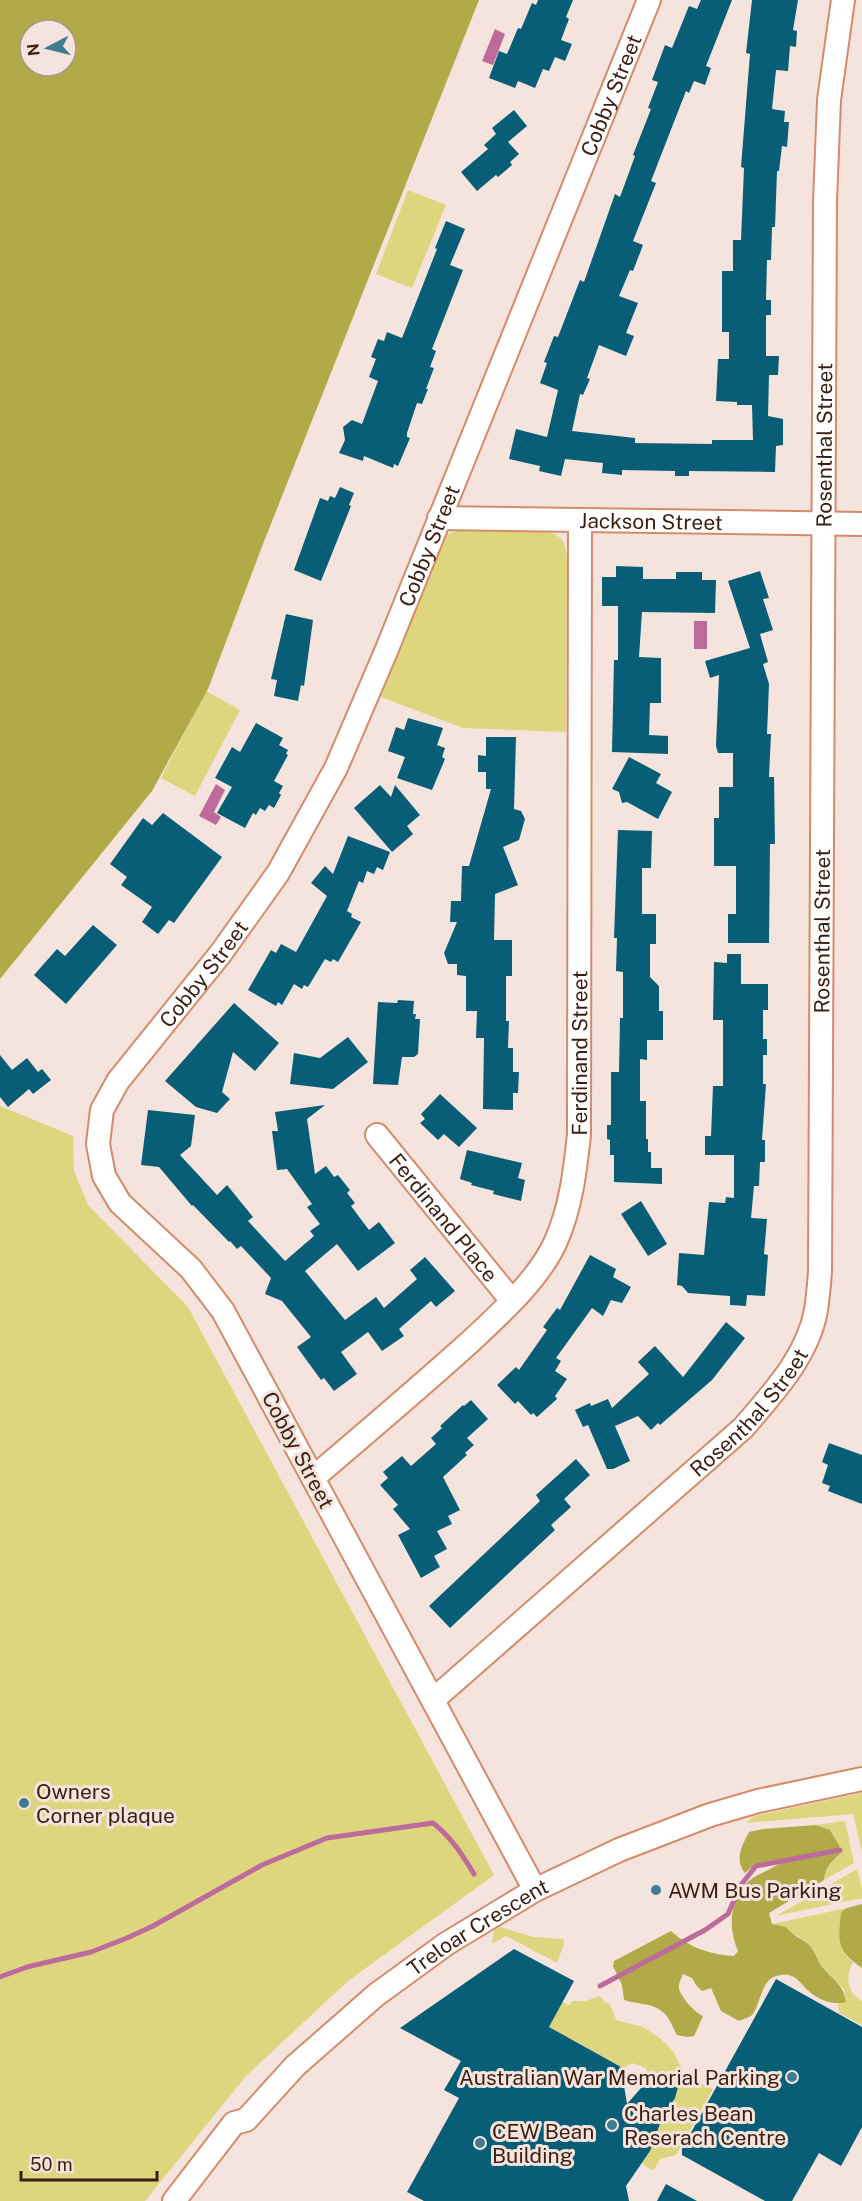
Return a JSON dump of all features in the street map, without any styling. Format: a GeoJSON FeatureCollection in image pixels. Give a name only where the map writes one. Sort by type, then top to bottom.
{"type":"FeatureCollection","features":[{"type":"Feature","properties":{"kind":"street","name":"Cobby Street"},"geometry":{"type":"LineString","coordinates":[[535,1890],[223,1311],[190,1269],[120,1203],[104,1176],[98,1144],[102,1110],[117,1081],[222,953],[278,873],[336,768],[387,649],[649,0]]}},
{"type":"Feature","properties":{"kind":"street","name":"Rosenthal Street"},"geometry":{"type":"LineString","coordinates":[[433,1700],[743,1428],[782,1382],[803,1347],[816,1311],[820,1272],[825,202],[829,100],[843,0]]}},
{"type":"Feature","properties":{"kind":"street","name":"Jackson Street"},"geometry":{"type":"LineString","coordinates":[[439,518],[862,524]]}},
{"type":"Feature","properties":{"kind":"street","name":"Ferdinand Street"},"geometry":{"type":"LineString","coordinates":[[313,1478],[422,1386],[512,1301],[532,1278],[556,1243],[572,1196],[579,1135],[580,520]]}},
{"type":"Feature","properties":{"kind":"street","name":"Ferdinand Place"},"geometry":{"type":"LineString","coordinates":[[377,1135],[512,1301]]}},
{"type":"Feature","properties":{"kind":"street","name":"Treloar Crescent"},"geometry":{"type":"LineString","coordinates":[[174,2201],[234,2123],[246,2120],[295,2067],[376,1995],[446,1944],[535,1890],[619,1850],[710,1815],[758,1801],[862,1779]]}},
{"type":"Feature","properties":{"kind":"shaded area"},"geometry":{"type":"Polygon","coordinates":[[[0,0],[479,0],[263,544],[208,689],[152,791],[0,979],[0,0]]]}},
{"type":"Feature","properties":{"kind":"shaded area"},"geometry":{"type":"Polygon","coordinates":[[[495,29],[505,34],[493,65],[482,61],[495,29]]]}},
{"type":"Feature","properties":{"kind":"shaded area"},"geometry":{"type":"Polygon","coordinates":[[[408,190],[446,205],[412,288],[376,274],[408,190]]]}},
{"type":"Feature","properties":{"kind":"shaded area"},"geometry":{"type":"Polygon","coordinates":[[[459,530],[548,532],[558,536],[564,542],[567,561],[566,732],[463,728],[381,697],[442,539],[447,534],[459,530]]]}},
{"type":"Feature","properties":{"kind":"shaded area"},"geometry":{"type":"Polygon","coordinates":[[[694,621],[707,621],[707,649],[694,649],[694,621]]]}},
{"type":"Feature","properties":{"kind":"shaded area"},"geometry":{"type":"Polygon","coordinates":[[[206,691],[240,710],[195,796],[161,778],[206,691]]]}},
{"type":"Feature","properties":{"kind":"shaded area"},"geometry":{"type":"Polygon","coordinates":[[[216,784],[225,790],[214,812],[221,817],[216,825],[199,816],[216,784]]]}},
{"type":"Feature","properties":{"kind":"shaded area"},"geometry":{"type":"Polygon","coordinates":[[[0,1106],[73,1136],[74,1171],[88,1205],[188,1307],[494,1875],[348,1981],[246,2076],[145,2201],[0,2201],[0,1106]]]}},
{"type":"Feature","properties":{"kind":"shaded area"},"geometry":{"type":"Polygon","coordinates":[[[862,1793],[862,1853],[853,1814],[746,1823],[752,1817],[759,1815],[862,1793]]]}},
{"type":"Feature","properties":{"kind":"shaded area"},"geometry":{"type":"Polygon","coordinates":[[[845,1821],[854,1863],[824,1880],[832,1862],[841,1853],[830,1830],[816,1825],[845,1821]]]}},
{"type":"Feature","properties":{"kind":"shaded area"},"geometry":{"type":"Polygon","coordinates":[[[816,1825],[830,1830],[841,1853],[830,1865],[824,1880],[769,1913],[772,1924],[786,1927],[811,1947],[820,1964],[839,1985],[846,2002],[832,2003],[823,2000],[793,1977],[776,1976],[767,1982],[752,2015],[739,2021],[721,2011],[711,1988],[702,1991],[692,1978],[683,1974],[679,1989],[692,2008],[703,2016],[694,2036],[687,2037],[677,2035],[665,2014],[656,2007],[624,2000],[622,1985],[613,1966],[614,1961],[671,1931],[685,1942],[700,1949],[734,1956],[738,1951],[733,1935],[732,1918],[738,1894],[750,1880],[779,1864],[774,1860],[756,1864],[745,1873],[740,1858],[749,1832],[816,1825]]]}},
{"type":"Feature","properties":{"kind":"shaded area"},"geometry":{"type":"Polygon","coordinates":[[[857,1869],[862,1898],[776,1916],[857,1869]]]}},
{"type":"Feature","properties":{"kind":"shaded area"},"geometry":{"type":"Polygon","coordinates":[[[862,1904],[862,1968],[843,1950],[839,1930],[841,1912],[862,1904]]]}},
{"type":"Feature","properties":{"kind":"shaded area"},"geometry":{"type":"Polygon","coordinates":[[[847,1908],[841,1912],[840,1940],[844,1952],[853,1962],[848,1978],[853,1994],[862,2001],[862,2025],[839,2013],[838,2005],[846,2001],[844,1989],[820,1964],[812,1948],[798,1936],[790,1933],[786,1927],[772,1924],[847,1908]]]}},
{"type":"Feature","properties":{"kind":"shaded area"},"geometry":{"type":"Polygon","coordinates":[[[500,1927],[533,1937],[563,1939],[564,1944],[557,1963],[506,1936],[492,1944],[494,1930],[500,1927]]]}},
{"type":"Feature","properties":{"kind":"shaded area"},"geometry":{"type":"Polygon","coordinates":[[[600,1996],[604,2002],[610,2004],[616,2020],[643,2027],[661,2039],[673,2051],[686,2077],[713,2089],[676,2155],[660,2159],[654,2170],[642,2163],[650,2151],[661,2121],[646,2068],[632,2063],[623,2068],[549,2027],[562,2002],[569,2005],[572,2001],[586,2001],[600,1996]]]}},
{"type":"Feature","properties":{"kind":"building"},"geometry":{"type":"Polygon","coordinates":[[[538,0],[573,0],[566,17],[569,19],[561,40],[572,44],[565,61],[555,57],[549,71],[543,69],[535,88],[518,81],[515,88],[489,78],[499,51],[507,54],[532,3],[536,5],[538,0]]]}},
{"type":"Feature","properties":{"kind":"building"},"geometry":{"type":"Polygon","coordinates":[[[701,0],[732,0],[706,66],[711,68],[705,85],[694,81],[689,93],[686,91],[651,181],[656,183],[633,241],[643,245],[633,271],[630,270],[619,296],[638,303],[626,333],[634,336],[626,356],[599,345],[587,378],[590,379],[583,395],[580,394],[572,431],[635,438],[635,443],[712,444],[712,440],[753,440],[752,405],[716,401],[718,359],[729,359],[729,332],[722,332],[722,271],[733,271],[733,240],[741,240],[744,168],[741,167],[750,54],[746,53],[752,0],[798,0],[793,30],[797,31],[796,47],[790,46],[788,71],[776,70],[772,109],[785,111],[784,122],[789,122],[787,147],[782,146],[779,171],[777,171],[775,227],[772,227],[771,260],[767,260],[766,300],[771,300],[771,315],[766,315],[766,356],[779,356],[778,375],[769,375],[768,416],[783,419],[783,445],[776,446],[775,472],[689,471],[689,476],[675,476],[675,471],[622,470],[622,475],[602,473],[603,463],[565,459],[561,476],[539,471],[540,466],[509,459],[516,429],[547,437],[558,390],[540,383],[547,363],[544,362],[554,336],[558,337],[580,280],[584,282],[615,194],[620,197],[651,109],[648,108],[658,82],[652,80],[665,45],[672,48],[689,6],[697,9],[701,0]]]}},
{"type":"Feature","properties":{"kind":"building"},"geometry":{"type":"Polygon","coordinates":[[[514,110],[527,126],[508,142],[519,154],[510,162],[512,165],[477,191],[461,172],[488,149],[484,145],[496,134],[492,128],[514,110]]]}},
{"type":"Feature","properties":{"kind":"building"},"geometry":{"type":"Polygon","coordinates":[[[446,221],[465,229],[450,265],[463,270],[432,349],[436,351],[430,367],[434,368],[426,389],[428,389],[422,404],[417,403],[407,433],[407,437],[410,438],[398,466],[394,464],[393,468],[364,456],[363,461],[339,453],[345,440],[343,427],[352,420],[362,424],[378,381],[369,377],[376,359],[371,357],[378,339],[384,341],[387,332],[402,338],[446,221]]]}},
{"type":"Feature","properties":{"kind":"building"},"geometry":{"type":"Polygon","coordinates":[[[340,487],[354,493],[321,581],[294,570],[320,498],[328,501],[330,496],[335,498],[340,487]]]}},
{"type":"Feature","properties":{"kind":"building"},"geometry":{"type":"Polygon","coordinates":[[[616,566],[643,567],[643,579],[676,579],[676,572],[702,572],[702,580],[716,580],[715,613],[642,612],[639,657],[661,658],[661,703],[650,703],[649,735],[668,736],[668,754],[612,752],[614,660],[618,660],[618,606],[602,606],[602,577],[616,577],[616,566]]]}},
{"type":"Feature","properties":{"kind":"building"},"geometry":{"type":"Polygon","coordinates":[[[760,571],[769,598],[763,599],[773,630],[760,634],[768,662],[763,664],[769,684],[767,734],[771,734],[769,777],[774,777],[775,844],[770,844],[769,943],[728,943],[728,914],[736,914],[736,866],[714,866],[714,818],[719,818],[719,787],[733,787],[733,753],[718,753],[716,746],[719,675],[710,678],[705,661],[750,648],[728,581],[760,571]]]}},
{"type":"Feature","properties":{"kind":"building"},"geometry":{"type":"Polygon","coordinates":[[[286,614],[313,620],[304,686],[301,685],[298,701],[274,696],[277,680],[271,679],[286,614]]]}},
{"type":"Feature","properties":{"kind":"building"},"geometry":{"type":"Polygon","coordinates":[[[408,718],[443,728],[437,745],[445,748],[442,757],[445,759],[432,790],[397,778],[405,757],[388,751],[396,727],[404,730],[408,718]]]}},
{"type":"Feature","properties":{"kind":"building"},"geometry":{"type":"Polygon","coordinates":[[[256,723],[283,738],[279,745],[288,750],[286,754],[288,755],[274,781],[283,786],[274,808],[269,805],[265,811],[260,808],[256,815],[253,813],[245,828],[217,813],[232,787],[215,778],[232,747],[240,752],[256,723]]]}},
{"type":"Feature","properties":{"kind":"building"},"geometry":{"type":"Polygon","coordinates":[[[486,737],[516,737],[514,809],[521,811],[525,819],[519,840],[503,847],[518,885],[495,894],[494,940],[512,940],[512,976],[506,976],[506,1021],[509,1021],[508,1048],[513,1048],[513,1072],[519,1072],[518,1093],[513,1093],[513,1110],[483,1109],[484,1038],[476,1038],[477,1011],[466,1011],[466,976],[457,975],[457,964],[448,964],[444,953],[457,922],[450,922],[451,901],[461,901],[462,866],[469,866],[491,789],[486,789],[486,772],[478,772],[478,755],[486,756],[486,737]]]}},
{"type":"Feature","properties":{"kind":"building"},"geometry":{"type":"Polygon","coordinates":[[[629,757],[661,774],[656,783],[672,792],[658,819],[627,802],[622,803],[619,792],[612,789],[629,757]]]}},
{"type":"Feature","properties":{"kind":"building"},"geometry":{"type":"Polygon","coordinates":[[[380,785],[391,797],[395,785],[420,815],[407,826],[413,834],[392,852],[354,808],[380,785]]]}},
{"type":"Feature","properties":{"kind":"building"},"geometry":{"type":"Polygon","coordinates":[[[163,813],[222,857],[174,923],[169,920],[158,934],[142,922],[152,907],[121,885],[127,877],[110,864],[143,818],[152,825],[163,813]]]}},
{"type":"Feature","properties":{"kind":"building"},"geometry":{"type":"Polygon","coordinates":[[[618,830],[652,831],[651,868],[642,868],[642,914],[656,914],[656,944],[650,944],[650,977],[659,986],[659,1011],[663,1011],[663,1040],[647,1040],[647,1060],[640,1059],[640,1101],[646,1101],[646,1139],[648,1139],[648,1152],[651,1152],[651,1168],[662,1168],[662,1184],[614,1182],[614,1155],[610,1155],[610,1140],[607,1139],[607,1125],[611,1125],[611,1072],[619,1072],[620,1018],[623,1018],[623,972],[616,971],[617,938],[614,938],[618,830]]]}},
{"type":"Feature","properties":{"kind":"building"},"geometry":{"type":"Polygon","coordinates":[[[348,836],[390,852],[383,870],[377,867],[374,874],[367,871],[363,883],[359,881],[347,911],[352,914],[351,917],[361,922],[338,962],[325,959],[308,987],[304,985],[302,989],[294,984],[282,1005],[278,1002],[276,1006],[248,990],[271,950],[276,953],[281,944],[296,952],[327,896],[311,883],[325,866],[333,874],[348,836]]]}},
{"type":"Feature","properties":{"kind":"building"},"geometry":{"type":"Polygon","coordinates":[[[93,925],[117,945],[66,1004],[34,975],[57,949],[65,956],[93,925]]]}},
{"type":"Feature","properties":{"kind":"building"},"geometry":{"type":"Polygon","coordinates":[[[727,954],[741,954],[741,984],[768,984],[768,1010],[763,1010],[763,1039],[767,1039],[767,1055],[763,1055],[763,1084],[766,1084],[762,1140],[765,1140],[765,1162],[760,1162],[759,1186],[754,1186],[751,1218],[767,1219],[764,1254],[768,1255],[765,1296],[747,1295],[746,1306],[730,1305],[730,1296],[688,1293],[682,1286],[677,1285],[679,1253],[704,1255],[709,1202],[725,1203],[726,1197],[734,1198],[734,1155],[705,1155],[705,1136],[711,1136],[713,1086],[723,1086],[723,1020],[713,1020],[714,962],[727,963],[727,954]]]}},
{"type":"Feature","properties":{"kind":"building"},"geometry":{"type":"Polygon","coordinates":[[[398,1000],[414,1001],[413,1014],[416,1014],[415,1019],[420,1019],[418,1054],[414,1057],[402,1057],[398,1085],[373,1084],[378,1002],[397,1003],[398,1000]]]}},
{"type":"Feature","properties":{"kind":"building"},"geometry":{"type":"Polygon","coordinates":[[[234,1003],[279,1043],[255,1071],[233,1052],[222,1092],[230,1099],[217,1113],[196,1107],[165,1081],[234,1003]]]}},
{"type":"Feature","properties":{"kind":"building"},"geometry":{"type":"Polygon","coordinates":[[[348,1037],[368,1062],[333,1089],[290,1084],[294,1053],[320,1058],[348,1037]]]}},
{"type":"Feature","properties":{"kind":"building"},"geometry":{"type":"Polygon","coordinates":[[[0,1055],[12,1070],[27,1058],[38,1072],[42,1069],[51,1080],[33,1094],[29,1089],[8,1107],[0,1097],[0,1055]]]}},
{"type":"Feature","properties":{"kind":"building"},"geometry":{"type":"Polygon","coordinates":[[[440,1094],[477,1128],[459,1147],[444,1134],[438,1140],[420,1123],[425,1119],[421,1114],[440,1094]]]}},
{"type":"Feature","properties":{"kind":"building"},"geometry":{"type":"Polygon","coordinates":[[[325,1105],[307,1119],[315,1174],[326,1166],[334,1177],[338,1175],[350,1190],[347,1193],[355,1203],[351,1206],[369,1230],[379,1222],[395,1243],[358,1271],[337,1244],[305,1271],[345,1320],[376,1297],[384,1308],[417,1279],[410,1270],[425,1257],[455,1291],[436,1307],[431,1301],[399,1329],[404,1336],[382,1351],[368,1332],[341,1352],[357,1374],[334,1391],[324,1378],[321,1380],[297,1347],[311,1337],[282,1301],[265,1294],[271,1278],[241,1246],[237,1249],[192,1206],[159,1167],[141,1165],[148,1110],[195,1115],[191,1146],[180,1155],[217,1195],[227,1185],[253,1217],[248,1221],[285,1261],[314,1236],[310,1231],[320,1224],[307,1207],[312,1204],[287,1169],[277,1170],[272,1131],[278,1131],[275,1112],[325,1105]]]}},
{"type":"Feature","properties":{"kind":"building"},"geometry":{"type":"Polygon","coordinates":[[[467,1150],[522,1163],[518,1178],[525,1180],[521,1201],[493,1194],[494,1191],[471,1185],[472,1183],[460,1179],[467,1150]]]}},
{"type":"Feature","properties":{"kind":"building"},"geometry":{"type":"Polygon","coordinates":[[[641,1201],[667,1244],[648,1256],[621,1214],[641,1201]]]}},
{"type":"Feature","properties":{"kind":"building"},"geometry":{"type":"Polygon","coordinates":[[[590,1255],[616,1269],[613,1277],[631,1287],[622,1303],[611,1300],[603,1316],[592,1308],[556,1358],[561,1361],[555,1371],[567,1379],[555,1396],[557,1399],[537,1417],[533,1413],[531,1415],[518,1401],[515,1404],[497,1385],[516,1367],[519,1370],[547,1330],[543,1327],[557,1308],[560,1310],[590,1255]]]}},
{"type":"Feature","properties":{"kind":"building"},"geometry":{"type":"Polygon","coordinates":[[[726,1322],[745,1338],[712,1380],[660,1425],[658,1423],[651,1430],[638,1416],[615,1426],[630,1461],[613,1469],[607,1469],[588,1425],[583,1427],[575,1410],[590,1403],[591,1406],[608,1399],[612,1408],[649,1374],[638,1362],[655,1346],[683,1377],[726,1322]]]}},
{"type":"Feature","properties":{"kind":"building"},"geometry":{"type":"Polygon","coordinates":[[[471,1400],[488,1419],[467,1438],[474,1445],[465,1453],[467,1455],[443,1477],[460,1510],[448,1516],[452,1524],[437,1531],[447,1549],[434,1556],[440,1567],[421,1578],[398,1535],[410,1529],[393,1509],[398,1505],[380,1485],[388,1478],[383,1472],[402,1456],[411,1466],[436,1444],[431,1438],[442,1428],[440,1426],[471,1400]]]}},
{"type":"Feature","properties":{"kind":"building"},"geometry":{"type":"Polygon","coordinates":[[[829,1443],[862,1455],[862,1504],[828,1491],[830,1486],[822,1483],[828,1465],[822,1462],[829,1443]]]}},
{"type":"Feature","properties":{"kind":"building"},"geometry":{"type":"Polygon","coordinates":[[[576,1459],[590,1475],[564,1499],[571,1507],[551,1525],[555,1530],[450,1628],[429,1606],[540,1501],[536,1495],[576,1459]]]}},
{"type":"Feature","properties":{"kind":"building"},"geometry":{"type":"Polygon","coordinates":[[[514,1949],[574,1981],[549,2027],[621,2067],[627,2104],[648,2080],[652,2085],[678,2087],[675,2098],[661,2121],[650,2151],[626,2186],[629,2201],[424,2201],[407,2192],[459,2098],[444,2090],[461,2061],[400,2028],[514,1949]]]}},
{"type":"Feature","properties":{"kind":"building","name":"Australian War Memorial Parking"},"geometry":{"type":"Polygon","coordinates":[[[776,1979],[862,2027],[862,2127],[841,2166],[819,2153],[792,2201],[765,2201],[682,2155],[682,2149],[776,1979]]]}},
{"type":"Feature","properties":{"kind":"building"},"geometry":{"type":"Polygon","coordinates":[[[666,2184],[697,2201],[657,2201],[666,2184]]]}},
{"type":"Feature","properties":{"kind":"waterway"},"geometry":{"type":"LineString","coordinates":[[0,1977],[27,1967],[91,1952],[127,1938],[153,1926],[262,1865],[327,1838],[433,1823],[456,1846],[474,1874]]}},
{"type":"Feature","properties":{"kind":"waterway"},"geometry":{"type":"LineString","coordinates":[[600,1986],[705,1930],[728,1914],[740,1886],[756,1866],[840,1850]]}},
{"type":"Feature","properties":{"kind":"place","name":"Owners Corner plaque"},"geometry":{"type":"Point","coordinates":[24,1803]}},
{"type":"Feature","properties":{"kind":"place","name":"AWM Bus Parking"},"geometry":{"type":"Point","coordinates":[656,1890]}},
{"type":"Feature","properties":{"kind":"place","name":"Australian War Memorial Parking"},"geometry":{"type":"Point","coordinates":[792,2077]}},
{"type":"Feature","properties":{"kind":"place","name":"Charles Bean Reserach Centre"},"geometry":{"type":"Point","coordinates":[612,2125]}},
{"type":"Feature","properties":{"kind":"place","name":"CEW Bean Building"},"geometry":{"type":"Point","coordinates":[480,2143]}}]}
